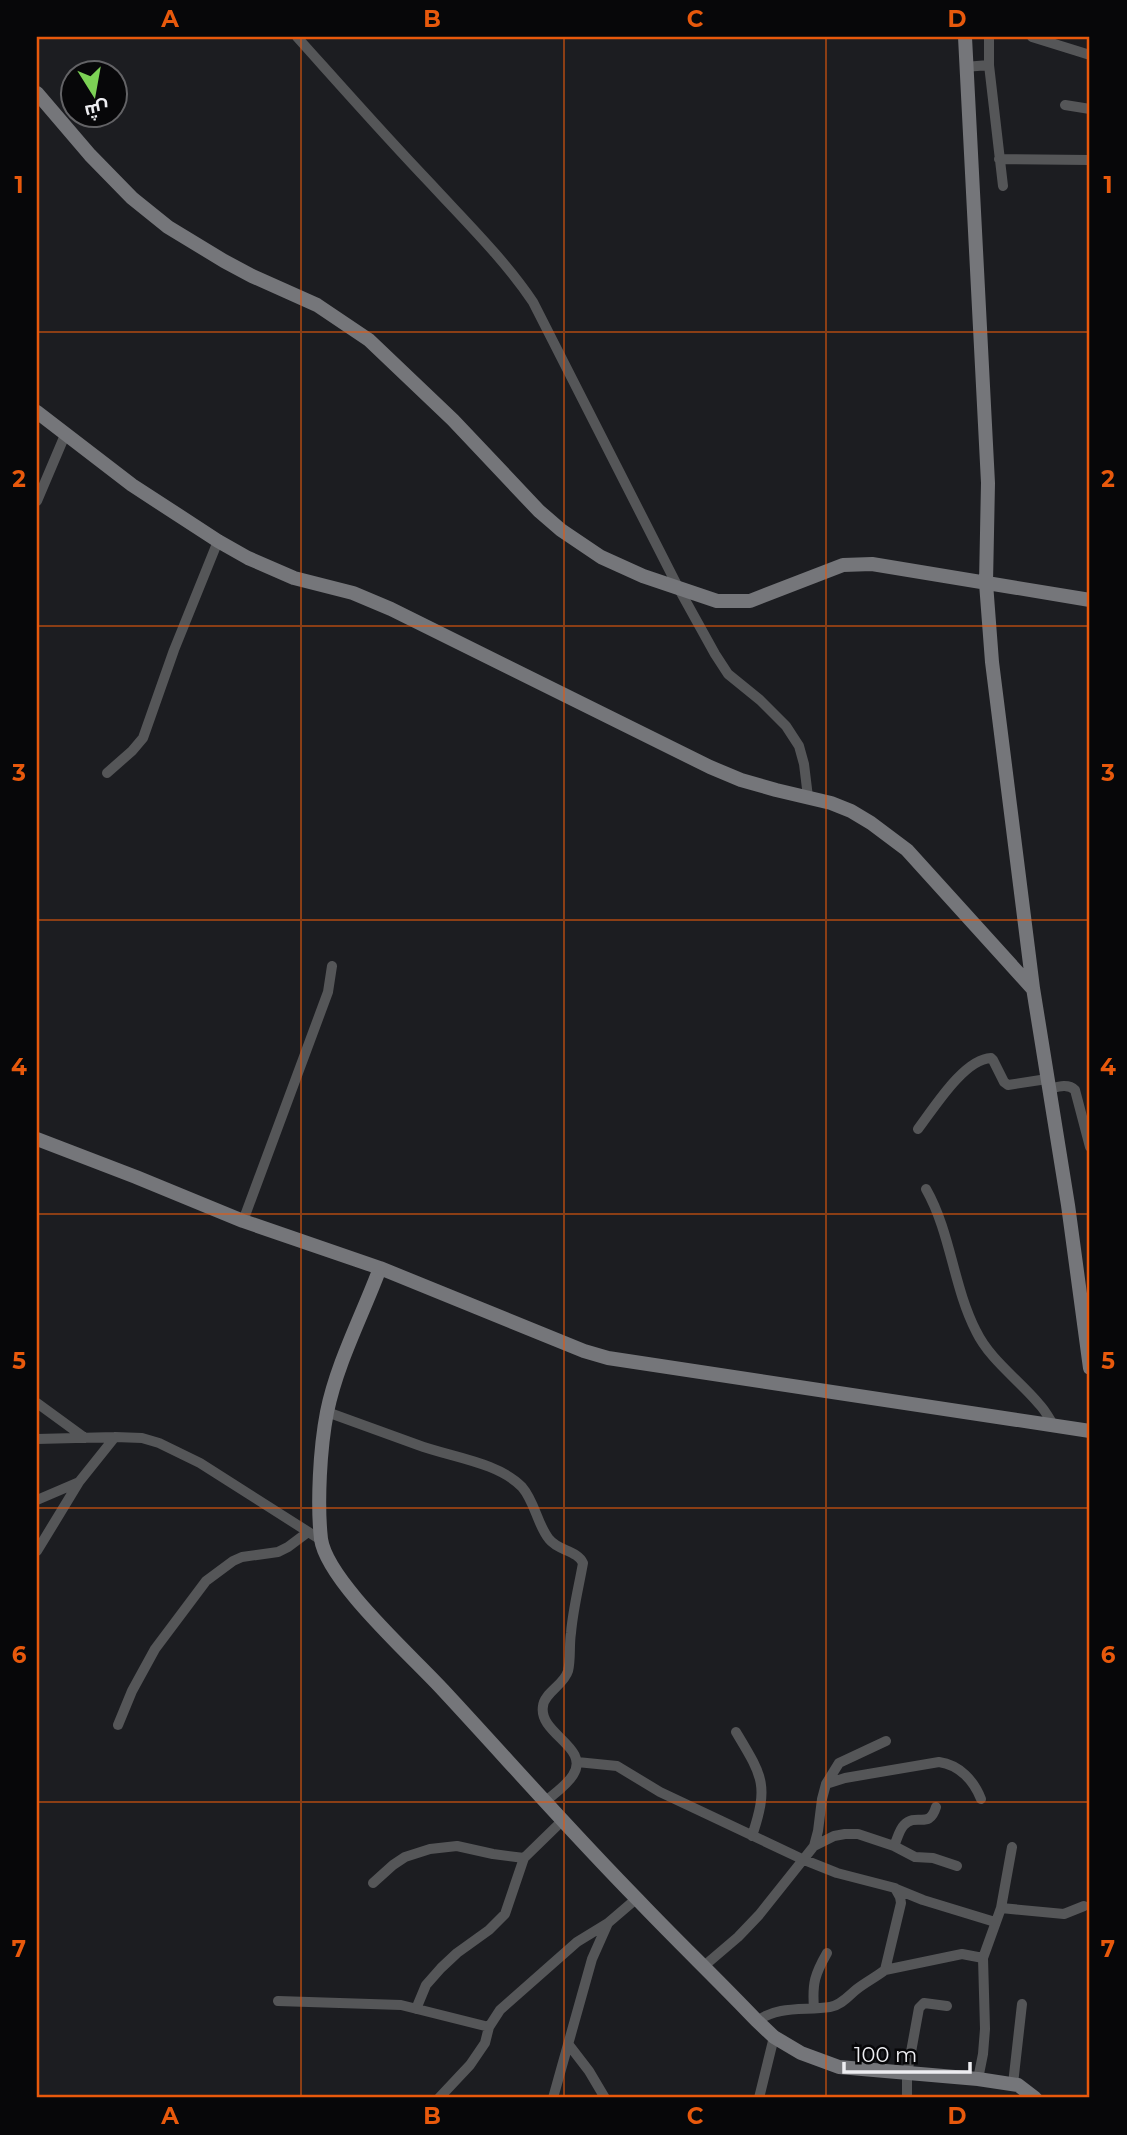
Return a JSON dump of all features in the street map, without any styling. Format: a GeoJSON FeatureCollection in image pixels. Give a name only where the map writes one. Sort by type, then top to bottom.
{"type":"FeatureCollection","features":[{"type":"Feature","properties":{"kind":"street"},"geometry":{"type":"LineString","coordinates":[[297,37],[496,254],[533,302],[679,589],[715,654],[729,674],[761,700],[786,726],[799,746],[808,797]]}},
{"type":"Feature","properties":{"kind":"street"},"geometry":{"type":"LineString","coordinates":[[965,37],[988,483],[986,583],[992,662],[1032,988],[1068,1205],[1090,1368]]}},
{"type":"Feature","properties":{"kind":"street"},"geometry":{"type":"LineString","coordinates":[[989,37],[989,65],[1003,186]]}},
{"type":"Feature","properties":{"kind":"street"},"geometry":{"type":"LineString","coordinates":[[1032,37],[1090,55]]}},
{"type":"Feature","properties":{"kind":"street"},"geometry":{"type":"LineString","coordinates":[[965,67],[989,65]]}},
{"type":"Feature","properties":{"kind":"street"},"geometry":{"type":"LineString","coordinates":[[37,93],[116,184],[169,227],[253,276],[317,305],[369,340],[453,420],[539,511],[561,530],[601,556],[642,576],[717,601],[750,601],[843,565],[872,564],[1090,600]]}},
{"type":"Feature","properties":{"kind":"street"},"geometry":{"type":"LineString","coordinates":[[1065,105],[1090,109]]}},
{"type":"Feature","properties":{"kind":"street"},"geometry":{"type":"LineString","coordinates":[[999,159],[1090,160]]}},
{"type":"Feature","properties":{"kind":"street"},"geometry":{"type":"LineString","coordinates":[[37,412],[132,485],[218,541],[271,569],[294,578],[353,593],[391,609],[709,767],[741,780],[851,811],[907,850],[1032,988]]}},
{"type":"Feature","properties":{"kind":"street"},"geometry":{"type":"LineString","coordinates":[[37,501],[65,435]]}},
{"type":"Feature","properties":{"kind":"street"},"geometry":{"type":"LineString","coordinates":[[107,773],[143,738],[174,650],[218,541]]}},
{"type":"Feature","properties":{"kind":"street"},"geometry":{"type":"LineString","coordinates":[[243,1221],[328,992],[332,966]]}},
{"type":"Feature","properties":{"kind":"street"},"geometry":{"type":"LineString","coordinates":[[918,1129],[969,1067],[984,1058],[991,1058],[1008,1085],[1072,1086],[1090,1147]]}},
{"type":"Feature","properties":{"kind":"street"},"geometry":{"type":"LineString","coordinates":[[37,1139],[243,1221],[380,1268],[584,1351],[608,1358],[1090,1431]]}},
{"type":"Feature","properties":{"kind":"street"},"geometry":{"type":"LineString","coordinates":[[926,1189],[942,1225],[974,1329],[983,1344],[1040,1404],[1054,1426]]}},
{"type":"Feature","properties":{"kind":"street"},"geometry":{"type":"LineString","coordinates":[[380,1268],[345,1353],[327,1412],[321,1473],[321,1540],[330,1566],[354,1597],[636,1899],[774,2037],[801,2053],[839,2067],[1013,2084],[1035,2098]]}},
{"type":"Feature","properties":{"kind":"street"},"geometry":{"type":"LineString","coordinates":[[37,1403],[85,1439]]}},
{"type":"Feature","properties":{"kind":"street"},"geometry":{"type":"LineString","coordinates":[[327,1412],[419,1446],[468,1460],[510,1478],[527,1493],[551,1543],[580,1556],[583,1563],[571,1632],[569,1667],[562,1682],[542,1706],[550,1727],[570,1747],[577,1762],[573,1776],[546,1801]]}},
{"type":"Feature","properties":{"kind":"street"},"geometry":{"type":"LineString","coordinates":[[37,1439],[115,1437],[150,1440],[170,1447],[200,1463],[321,1540]]}},
{"type":"Feature","properties":{"kind":"street"},"geometry":{"type":"LineString","coordinates":[[37,1551],[79,1482],[115,1437]]}},
{"type":"Feature","properties":{"kind":"street"},"geometry":{"type":"LineString","coordinates":[[37,1500],[79,1482]]}},
{"type":"Feature","properties":{"kind":"street"},"geometry":{"type":"LineString","coordinates":[[118,1725],[132,1691],[155,1649],[206,1581],[233,1561],[242,1557],[278,1552],[308,1532]]}},
{"type":"Feature","properties":{"kind":"street"},"geometry":{"type":"LineString","coordinates":[[736,1732],[761,1779],[762,1806],[752,1836]]}},
{"type":"Feature","properties":{"kind":"street"},"geometry":{"type":"LineString","coordinates":[[814,1846],[826,1784],[839,1763],[886,1741]]}},
{"type":"Feature","properties":{"kind":"street"},"geometry":{"type":"LineString","coordinates":[[577,1762],[617,1766],[660,1792],[837,1873],[895,1888],[940,1906],[995,1922]]}},
{"type":"Feature","properties":{"kind":"street"},"geometry":{"type":"LineString","coordinates":[[826,1784],[845,1778],[939,1762],[946,1763],[972,1780],[981,1799]]}},
{"type":"Feature","properties":{"kind":"street"},"geometry":{"type":"LineString","coordinates":[[894,1846],[903,1826],[911,1821],[930,1819],[936,1807]]}},
{"type":"Feature","properties":{"kind":"street"},"geometry":{"type":"LineString","coordinates":[[416,2009],[426,1985],[441,1968],[505,1914],[524,1857],[564,1821]]}},
{"type":"Feature","properties":{"kind":"street"},"geometry":{"type":"LineString","coordinates":[[704,1966],[759,1915],[814,1846],[845,1833],[858,1834],[894,1846],[915,1857],[933,1858],[957,1866]]}},
{"type":"Feature","properties":{"kind":"street"},"geometry":{"type":"LineString","coordinates":[[373,1883],[399,1861],[430,1849],[457,1846],[524,1857]]}},
{"type":"Feature","properties":{"kind":"street"},"geometry":{"type":"LineString","coordinates":[[978,2079],[985,2029],[983,1958],[1001,1908],[1012,1847]]}},
{"type":"Feature","properties":{"kind":"street"},"geometry":{"type":"LineString","coordinates":[[885,1970],[901,1903],[895,1888]]}},
{"type":"Feature","properties":{"kind":"street"},"geometry":{"type":"LineString","coordinates":[[439,2098],[470,2065],[485,2043],[489,2027],[500,2010],[577,1942],[608,1923],[636,1899]]}},
{"type":"Feature","properties":{"kind":"street"},"geometry":{"type":"LineString","coordinates":[[1001,1908],[1065,1914],[1084,1906]]}},
{"type":"Feature","properties":{"kind":"street"},"geometry":{"type":"LineString","coordinates":[[554,2098],[592,1959],[608,1923]]}},
{"type":"Feature","properties":{"kind":"street"},"geometry":{"type":"LineString","coordinates":[[814,2008],[814,1982],[827,1953]]}},
{"type":"Feature","properties":{"kind":"street"},"geometry":{"type":"LineString","coordinates":[[757,2021],[777,2010],[831,2007],[885,1970],[962,1954],[983,1958]]}},
{"type":"Feature","properties":{"kind":"street"},"geometry":{"type":"LineString","coordinates":[[278,2001],[401,2005],[489,2027]]}},
{"type":"Feature","properties":{"kind":"street"},"geometry":{"type":"LineString","coordinates":[[907,2098],[907,2074],[919,2008],[924,2003],[947,2006]]}},
{"type":"Feature","properties":{"kind":"street"},"geometry":{"type":"LineString","coordinates":[[1013,2084],[1022,2004]]}},
{"type":"Feature","properties":{"kind":"street"},"geometry":{"type":"LineString","coordinates":[[759,2098],[774,2037]]}},
{"type":"Feature","properties":{"kind":"street"},"geometry":{"type":"LineString","coordinates":[[569,2045],[605,2098]]}}]}
